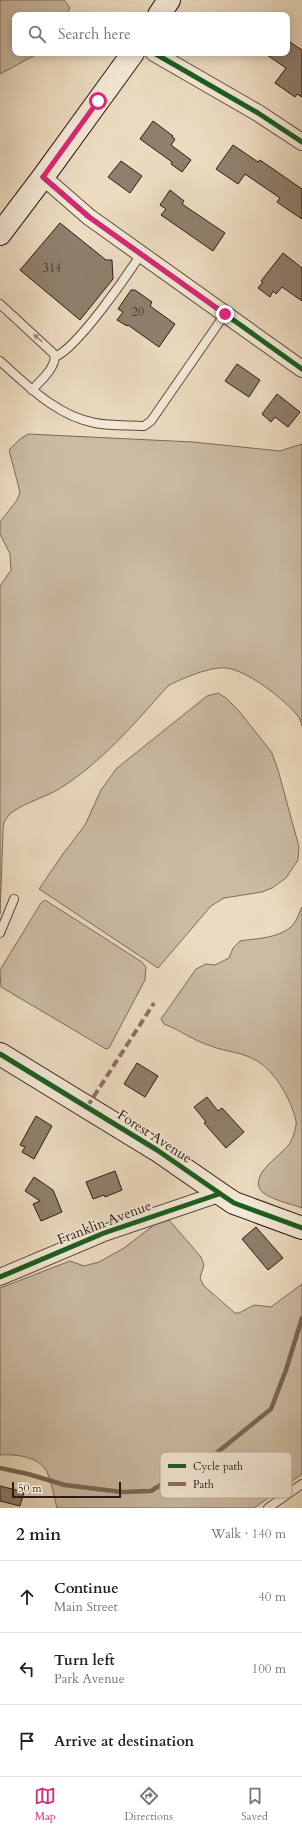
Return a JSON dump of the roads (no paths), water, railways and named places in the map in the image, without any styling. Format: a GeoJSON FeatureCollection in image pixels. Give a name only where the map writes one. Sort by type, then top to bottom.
{"type":"FeatureCollection","features":[{"type":"Feature","properties":{"kind":"street"},"geometry":{"type":"LineString","coordinates":[[161,12],[169,0]]}},
{"type":"Feature","properties":{"kind":"street"},"geometry":{"type":"LineString","coordinates":[[0,234],[131,56]]}},
{"type":"Feature","properties":{"kind":"street"},"geometry":{"type":"LineString","coordinates":[[159,56],[258,113],[302,142]]}},
{"type":"Feature","properties":{"kind":"street"},"geometry":{"type":"LineString","coordinates":[[43,177],[89,217],[302,369]]}},
{"type":"Feature","properties":{"kind":"street","name":"Forest Avenue"},"geometry":{"type":"LineString","coordinates":[[0,1054],[157,1150],[234,1203],[302,1228]]}},
{"type":"Feature","properties":{"kind":"street","name":"Franklin Avenue"},"geometry":{"type":"LineString","coordinates":[[0,1277],[104,1233],[219,1194]]}},
{"type":"Feature","properties":{"kind":"lane"},"geometry":{"type":"LineString","coordinates":[[32,390],[53,365],[55,357],[70,347],[99,312],[141,254]]}},
{"type":"Feature","properties":{"kind":"lane"},"geometry":{"type":"LineString","coordinates":[[0,304],[48,347],[55,357]]}},
{"type":"Feature","properties":{"kind":"lane"},"geometry":{"type":"LineString","coordinates":[[0,361],[32,390],[57,408],[84,421],[96,424],[146,425],[151,421],[225,314]]}},
{"type":"Feature","properties":{"kind":"lane"},"geometry":{"type":"LineString","coordinates":[[0,933],[14,899]]}},
{"type":"Feature","properties":{"kind":"lane"},"geometry":{"type":"LineString","coordinates":[[292,1491],[302,1484]]}},
{"type":"Feature","properties":{"kind":"lane"},"geometry":{"type":"LineString","coordinates":[[268,1508],[282,1498]]}},
{"type":"Feature","properties":{"kind":"waterway"},"geometry":{"type":"LineString","coordinates":[[218,1452],[271,1409],[286,1370],[302,1318]]}},
{"type":"Feature","properties":{"kind":"waterway"},"geometry":{"type":"LineString","coordinates":[[0,1468],[28,1474],[65,1485],[122,1492],[151,1491],[160,1485]]}}]}
